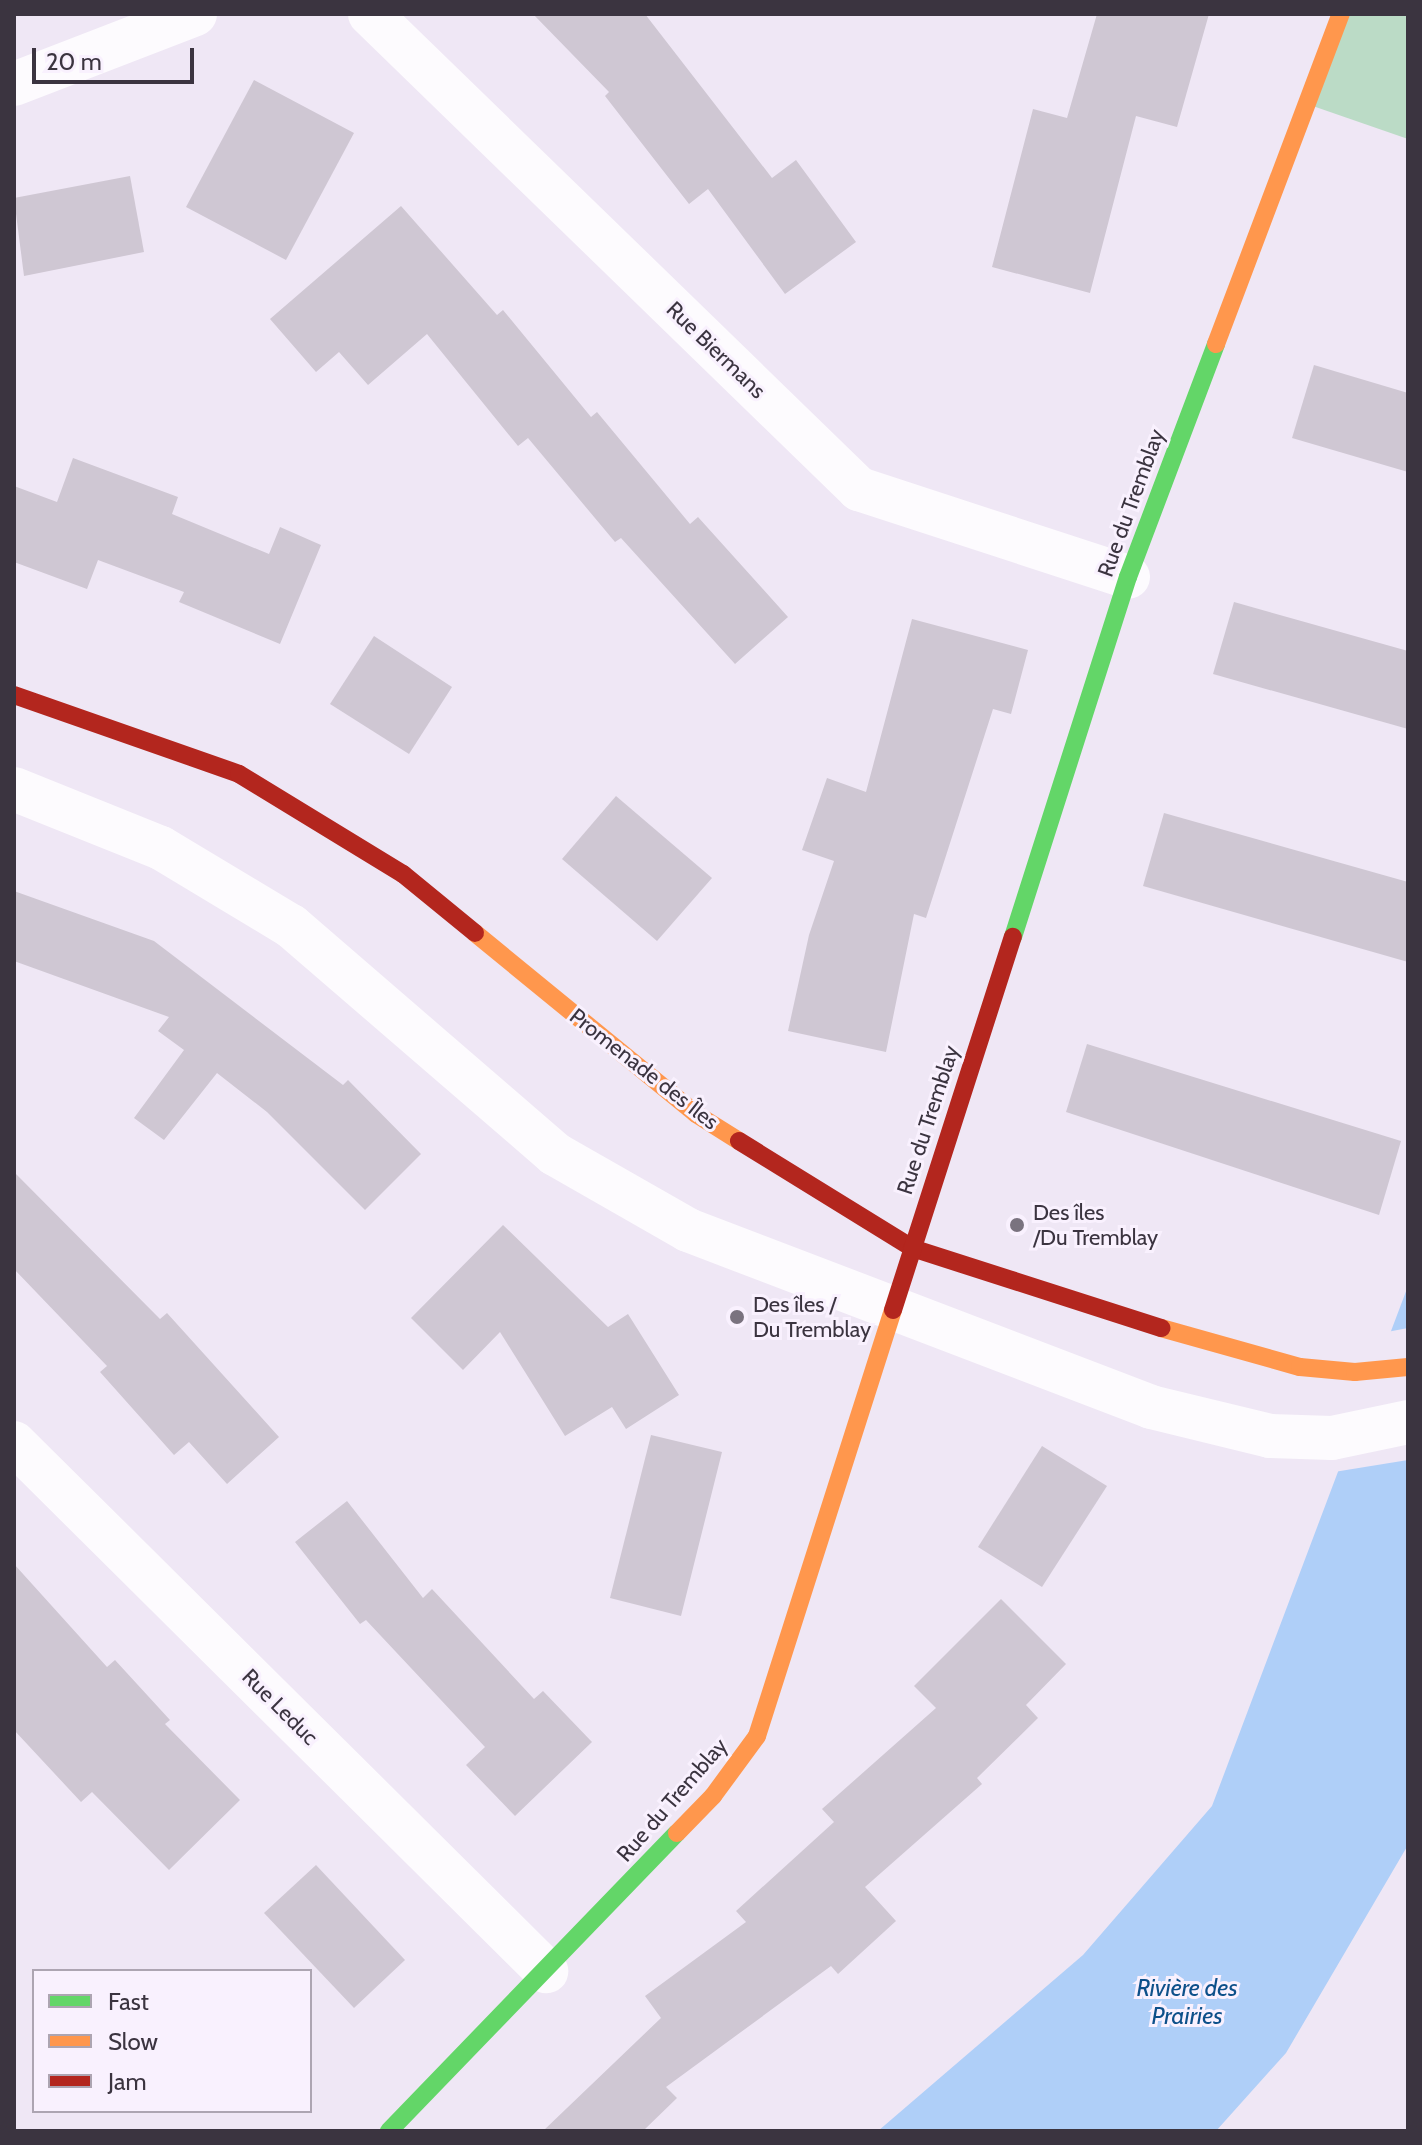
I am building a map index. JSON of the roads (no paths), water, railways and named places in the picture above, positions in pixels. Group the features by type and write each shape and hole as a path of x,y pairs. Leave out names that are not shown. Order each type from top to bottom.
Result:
{"street":[{"path":"14,84 195,14"},
{"name":"Rue Biermans","path":"370,14 859,489 1128,577"},
{"name":"Rue du Tremblay","path":"389,2131 713,1796 757,1736 1128,577 1341,14"},
{"name":"Promenade des Îles","path":"14,695 239,774 378,858 696,1114 912,1248 1227,1349 1300,1367 1355,1372 1408,1367"},
{"path":"14,789 161,848 291,926 555,1154 688,1230 893,1312 1151,1407 1270,1436 1332,1438 1408,1422"},
{"name":"Rue Leduc","path":"14,1443 546,1971"}],"water":[{"name":"Rivière des Prairies","path":"1408,1286 1408,1845 1286,2053 1216,2131 878,2131 1083,1955 1212,1806"}],"place":[{"name":"Des îles /Du Tremblay","path":"1017,1225"},
{"name":"Des îles / Du Tremblay","path":"737,1317"}]}
